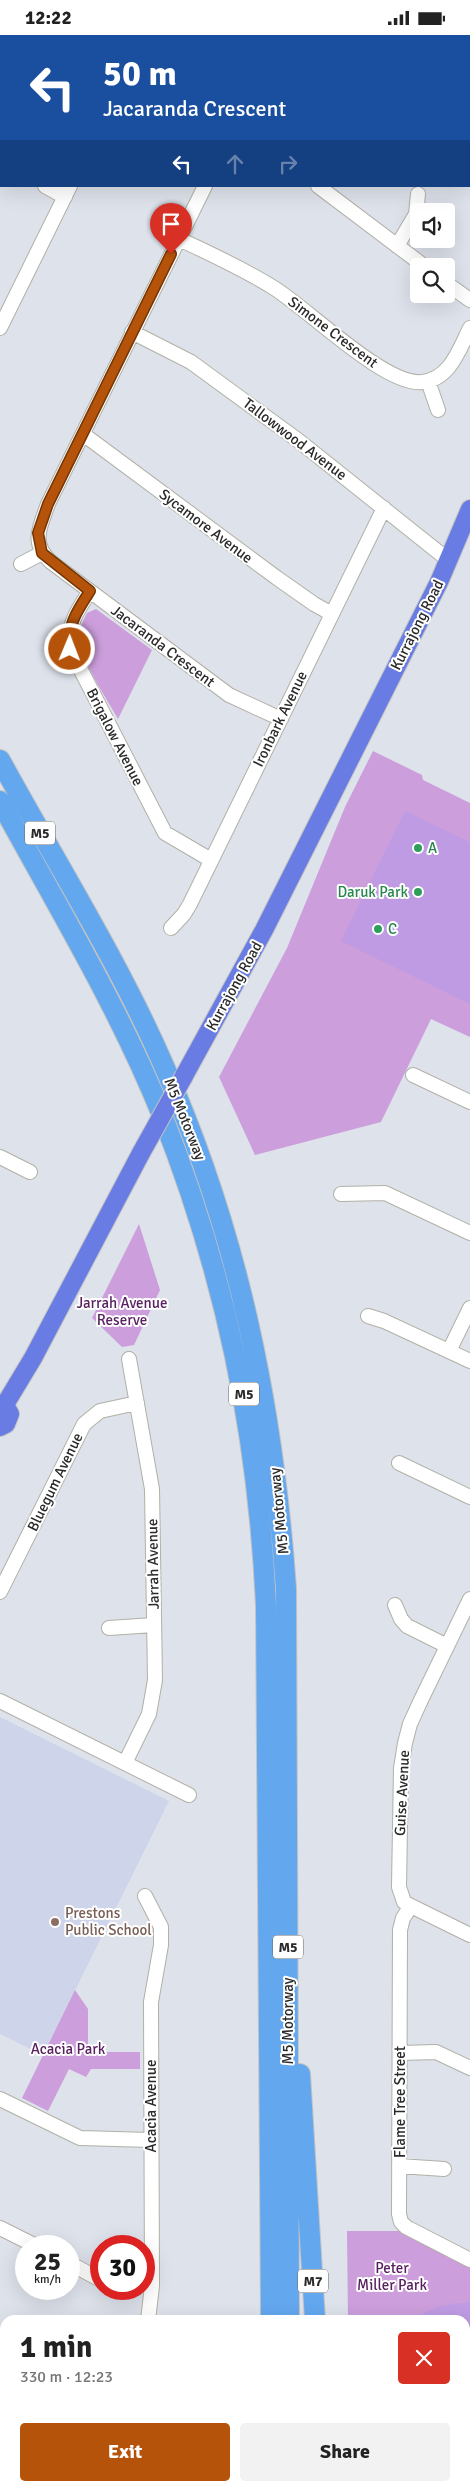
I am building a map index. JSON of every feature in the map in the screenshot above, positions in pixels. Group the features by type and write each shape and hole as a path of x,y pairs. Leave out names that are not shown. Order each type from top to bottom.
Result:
{"highway":[{"name":"M5 Motorway","path":"0,760 109,954 164,1065 206,1172 231,1249 259,1366 277,1478 286,1588 289,1804 287,2089 290,2315"},
{"name":"M5 Motorway","path":"0,801 96,978 161,1114 207,1241 235,1347 243,1389 259,1497 266,1606 271,2315"},
{"path":"289,1804 300,2087 316,2315"}],"main road":[{"name":"Kurrajong Road","path":"2,1405 33,1357 140,1153 264,930 450,558 470,509"},
{"name":"Kurrajong Road","path":"450,558 470,531"},
{"path":"0,1427 6,1424 10,1418 9,1411 2,1405"}],"street":[{"path":"0,329 68,191 50,187"},
{"path":"21,564 42,553 38,533 48,504 205,187"},
{"path":"321,187 334,192 413,258"},
{"path":"397,246 416,214 418,194"},
{"name":"Simone Crescent","path":"179,239 276,289 372,362 399,379 410,382 428,381"},
{"path":"455,289 470,300"},
{"path":"438,410 428,381 444,374 452,364 470,328"},
{"name":"Tallowwood Avenue","path":"132,332 191,362 384,508 442,555 450,558"},
{"name":"Sycamore Avenue","path":"83,434 277,578 332,614"},
{"name":"Ironbark Avenue","path":"171,927 184,913 211,860 384,508"},
{"name":"Jacaranda Crescent","path":"42,553 229,695 281,719"},
{"name":"Brigalow Avenue","path":"90,591 71,624 68,638 70,649 165,833 211,860"},
{"path":"413,1075 470,1102"},
{"path":"0,1157 30,1172"},
{"path":"341,1194 385,1193 470,1233"},
{"path":"449,1351 470,1308"},
{"path":"368,1316 384,1321 470,1361"},
{"name":"Jarrah Avenue","path":"125,1763 153,1702 155,1680 152,1489 129,1359"},
{"name":"Bluegum Avenue","path":"0,1592 84,1424 100,1411 137,1403"},
{"path":"400,1463 470,1497"},
{"name":"Guise Avenue","path":"410,1906 404,1902 399,1887 401,1768 410,1724 470,1601"},
{"path":"395,1605 401,1619 407,1626 447,1645"},
{"path":"110,1628 154,1625"},
{"path":"0,1701 189,1795"},
{"name":"Acacia Avenue","path":"145,1896 161,1927 161,1945 151,2002 149,2235"},
{"path":"410,1906 470,1935"},
{"name":"Flame Tree Street","path":"410,1906 403,1918 400,1930 401,2222 406,2227 470,2260"},
{"path":"400,2053 436,2052 470,2068"},
{"path":"0,2099 80,2138 151,2140"},
{"path":"400,2166 444,2169"},
{"path":"0,2228 15,2236"},
{"name":"Acacia Avenue","path":"149,2315 150,2300"}],"shaded area":[{"name":"Daruk Park","path":"405,811 470,842 470,1004 341,941"},
{"name":"Prestons Public School","path":"0,1717 169,1801 43,2055 0,2034"},
{"path":"470,2302 470,2315 421,2315 434,2309"}],"green space":[{"path":"96,609 152,650 118,719 89,667 80,646 80,628 87,613"},
{"path":"373,751 422,775 423,780 470,803 470,1037 431,1019 381,1122 255,1155 219,1077 287,948 345,807"},
{"name":"Jarrah Avenue Reserve","path":"139,1224 160,1290 134,1345 122,1347 92,1318"},
{"name":"Acacia Park","path":"75,1990 88,2009 88,2052 140,2052 140,2069 91,2069 86,2077 69,2069 48,2111 22,2098"},
{"name":"Peter Miller Park","path":"347,2231 399,2231 470,2266 470,2315 348,2315"}],"place":[{"name":"A","path":"418,848"},
{"name":"Daruk Park","path":"418,892"},
{"name":"C","path":"378,929"},
{"name":"Prestons Public School","path":"55,1922"}],"route":[{"path":"70,649 68,638 71,624 76,612 90,591 42,553 38,542 38,533 48,504 171,254"}]}
